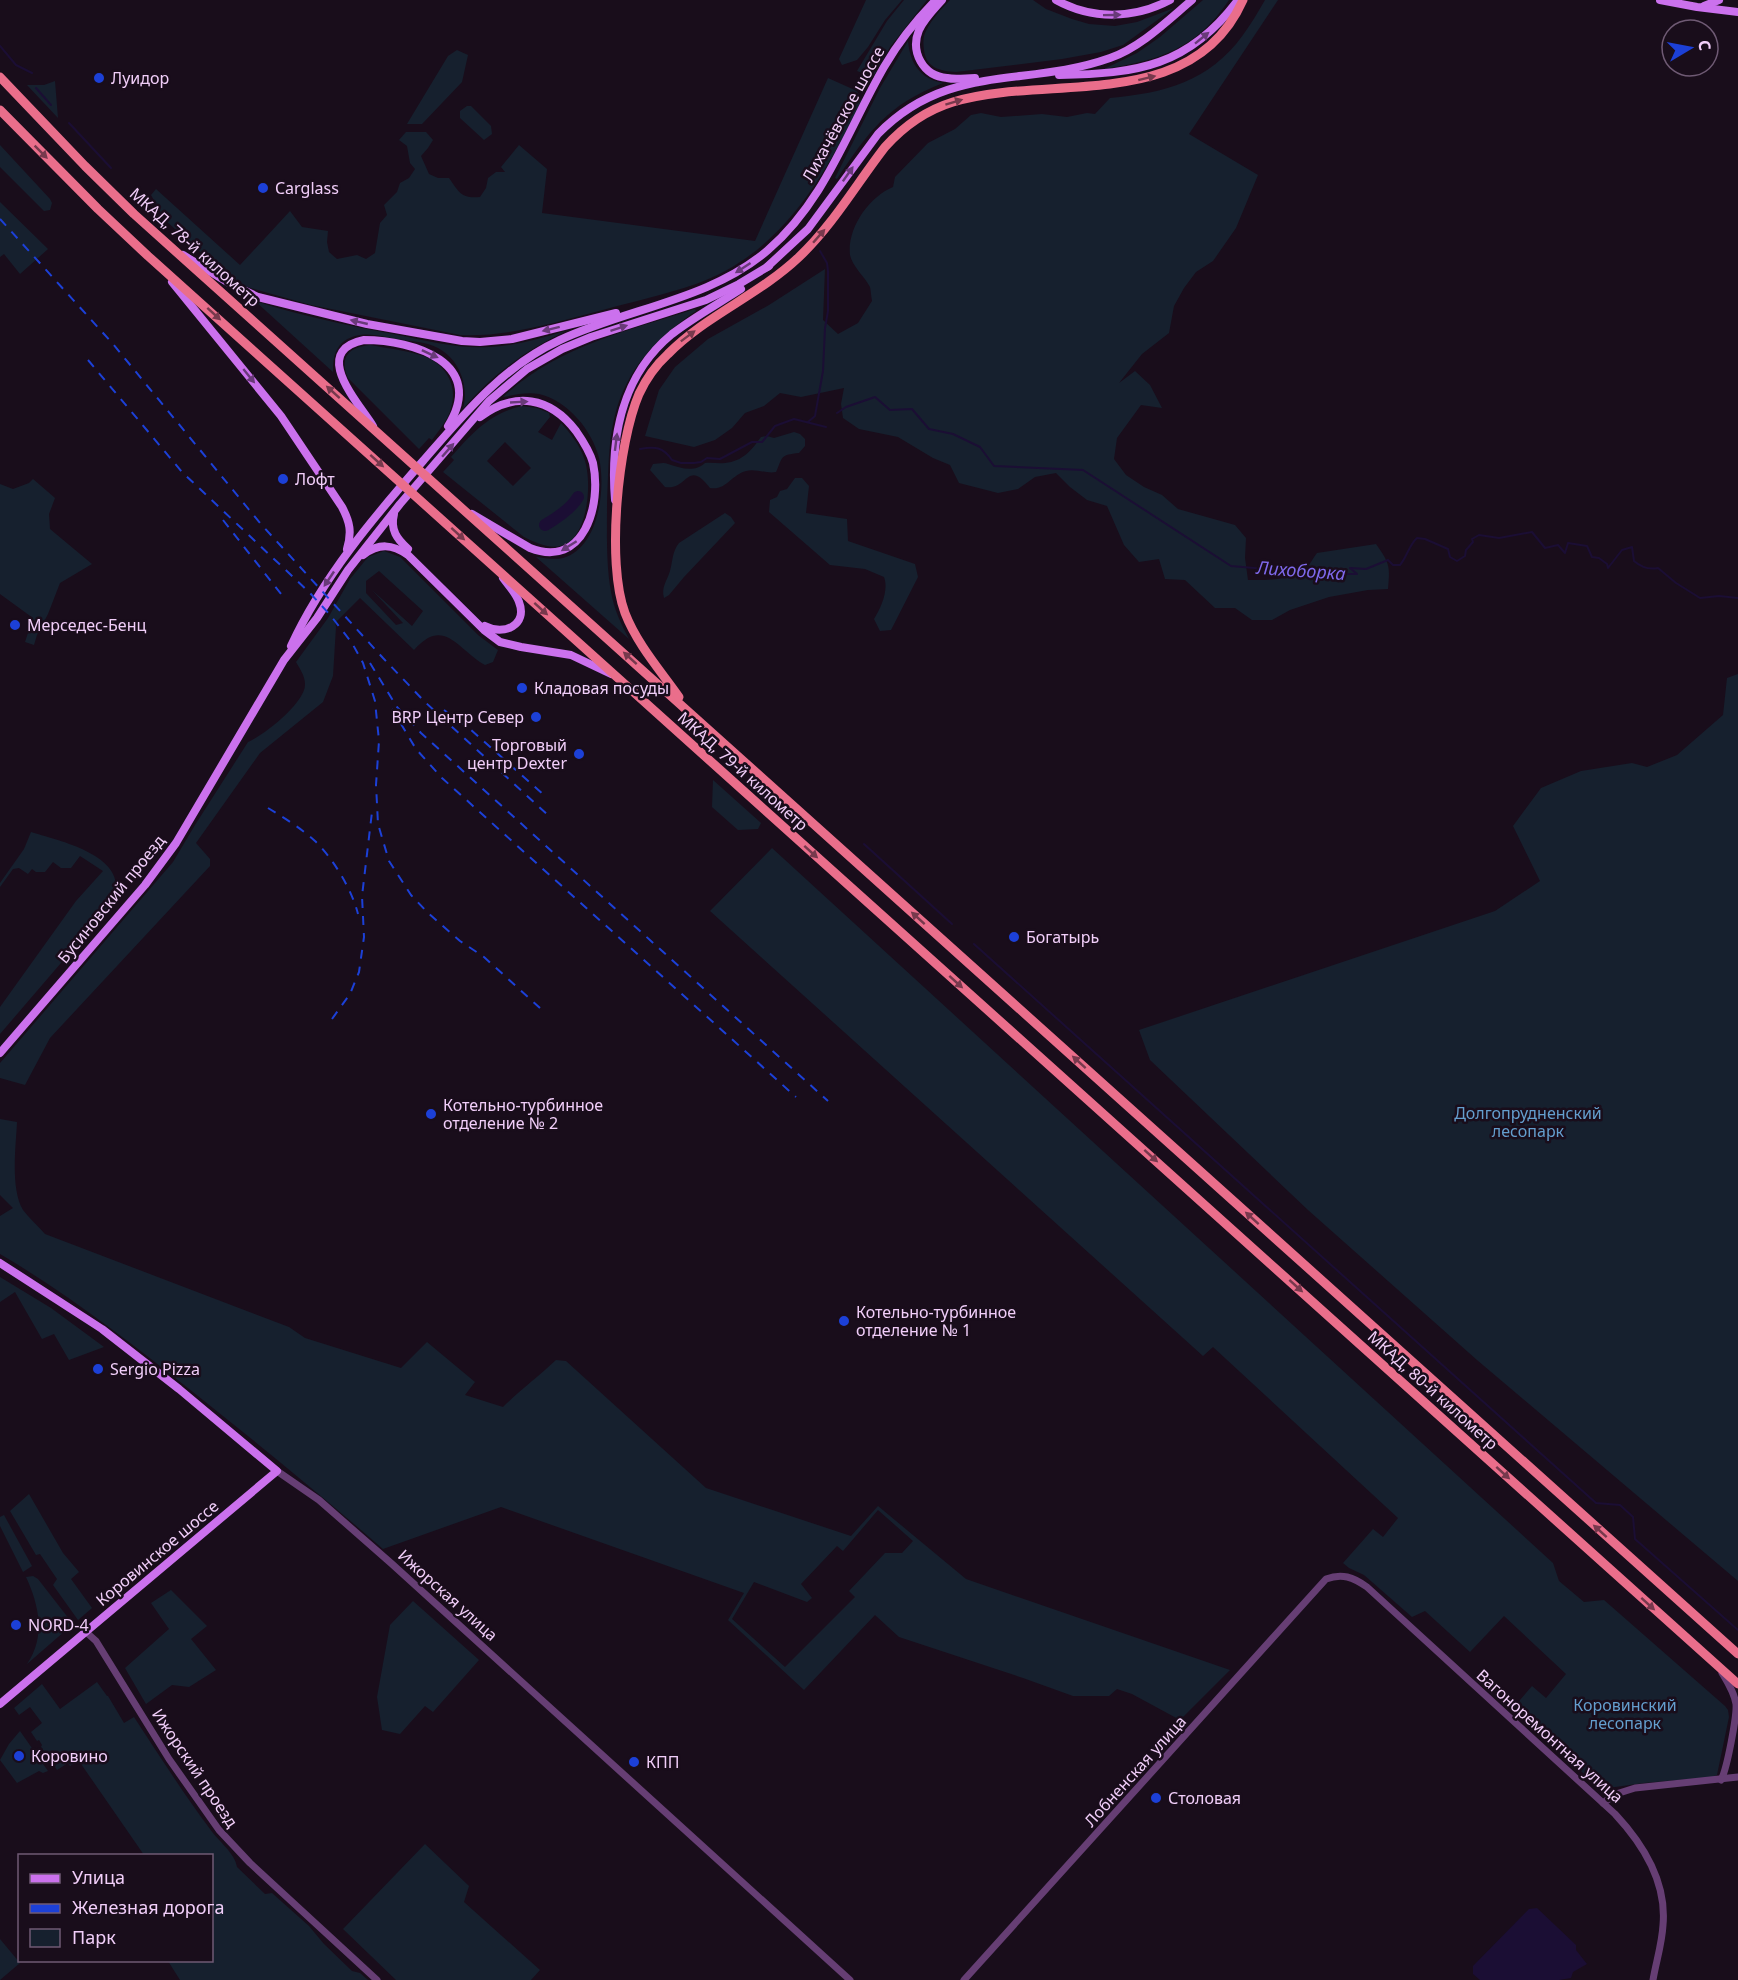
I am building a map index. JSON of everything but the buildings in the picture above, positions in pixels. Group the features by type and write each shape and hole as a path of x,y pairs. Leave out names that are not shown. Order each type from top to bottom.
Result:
{"highway":[{"path":"689,711 640,645 620,597 617,576 616,521 626,441 633,410 648,377 679,343 768,283 801,255 818,238 894,137 920,117 935,108 967,98 1125,82 1156,76 1194,58 1209,46 1232,20 1244,0"},
{"name":"МКАД, 78-й километр","path":"0,77 85,166 170,246 377,431"},
{"path":"0,110 98,209 159,266"},
{"name":"МКАД, 79-й километр","path":"159,266 1107,1117"},
{"name":"МКАД, 79-й километр","path":"377,431 1122,1101"},
{"name":"МКАД, 80-й километр","path":"1122,1101 1738,1654"},
{"name":"МКАД, 80-й километр","path":"1107,1117 1738,1684"}],"main road":[{"name":"Лихачёвское шоссе","path":"649,307 692,293 729,277 781,239 825,181 872,90 899,44 936,0"},
{"path":"942,0 920,28 917,53 925,68 945,78 1106,73 1138,68 1166,60 1204,37 1228,14 1238,0"},
{"path":"1056,0 1089,13 1116,15 1143,11 1170,0"},
{"path":"1026,75 1094,63 1121,54 1192,0"},
{"path":"1660,0 1738,12"},
{"path":"1697,7 1713,4 1719,0"},
{"path":"616,521 613,483 617,428 622,408 637,375 648,359 672,334 748,284 770,266 808,229 867,147 902,112 930,96 965,84 1001,77"},
{"path":"170,246 229,283 258,297 367,324 462,341 486,342 512,339 649,307"},
{"path":"159,266 281,416 342,507 351,533 345,556"},
{"path":"284,660 317,618 348,570 400,504 489,401 510,382 553,353 591,337 706,300 770,266"},
{"path":"284,660 305,615 345,556 390,499 496,381 541,350 576,333 649,307"},
{"path":"377,431 340,374 338,364 344,350 357,341 402,345 432,353 450,369 459,391 459,402 456,415 437,445"},
{"path":"463,509 538,552 555,553 571,547 582,536 589,520 594,487 593,464 584,444 568,421 544,405 521,401 507,403 488,411 468,427"},
{"path":"400,504 392,523 398,540 485,626 499,631 511,628 517,622 521,609 519,600 498,570"},
{"path":"348,570 371,549 389,545 399,548 484,630 500,642 571,655 618,678"},
{"name":"Бусиновский проезд","path":"0,1053 145,885 176,843 284,660"},
{"name":"Ижорская улица","path":"0,1263 102,1329 179,1389 277,1472"},
{"name":"Коровинское шоссе","path":"0,1704 277,1472"}],"street":[{"name":"Ижорская улица","path":"277,1472 319,1500 392,1564 850,1980"},
{"name":"Вагоноремонтная улица","path":"1326,1579 1345,1576 1367,1587 1626,1826 1649,1859 1658,1882 1663,1907 1663,1925 1653,1980"},
{"name":"Лобненская улица","path":"964,1980 1326,1579"},
{"name":"Ижорский проезд","path":"86,1632 96,1641 169,1759 219,1830 250,1863 377,1980"},
{"path":"1718,1667 1730,1686 1736,1708 1726,1768 1721,1779"},
{"path":"1603,1803 1617,1794 1635,1788 1738,1777"}],"green space":[{"path":"866,0 902,0 857,60 842,65 839,59"},
{"path":"904,0 927,0 890,47 873,77 857,71 887,21"},
{"path":"950,0 1033,0 1046,9 1072,19 1089,24 1115,26 1137,22 1174,8 1123,45 1101,52 956,72 945,71 931,65 925,56 924,47 924,35 928,27"},
{"path":"1203,0 1229,0 1216,17 1190,41 1159,56 1104,69 1137,53 1160,37"},
{"path":"1265,0 1278,0 1189,134 1258,175 1236,228 1213,261 1196,272 1184,288 1174,306 1169,333 1142,354 1119,383 1135,371 1150,385 1162,408 1141,405 1117,438 1114,459 1126,475 1162,495 1178,509 1235,525 1246,538 1245,558 1248,580 1292,576 1307,567 1317,553 1376,544 1388,565 1388,589 1329,597 1290,610 1272,620 1252,620 1235,608 1215,608 1185,580 1165,579 1159,559 1139,562 1124,545 1107,506 1087,500 1056,473 1035,477 1018,489 998,493 959,483 950,465 933,458 898,437 859,429 843,418 841,404 844,388 801,397 780,393 764,406 745,413 732,428 715,440 694,447 645,436 659,390 675,367 708,339 769,305 825,269 823,320 838,334 858,323 872,301 870,287 850,255 852,234 868,206 893,187 895,177 928,143 955,129 971,115 981,113 1001,117 1042,114 1067,117 1087,113 1095,114 1110,98 1149,93 1184,82 1215,64 1230,51 1246,31"},
{"path":"908,41 911,56 922,74 943,83 924,91 893,110 870,133 837,179 835,178 880,88"},
{"path":"457,50 468,55 462,82 422,124 407,124 448,56"},
{"path":"828,78 857,91 862,100 815,184 797,209 753,253 726,270 684,288 565,320 496,334 460,335 311,305 247,287 218,268 165,220 151,195 156,189 240,265 290,211 302,227 328,231 329,252 337,259 357,255 366,259 375,253 380,223 387,215 384,205 397,192 400,183 409,178 415,169 410,163 407,146 399,140 406,132 426,132 433,140 421,156 429,174 438,178 449,178 464,196 480,197 486,188 488,178 496,172 505,172 501,167 519,145 547,169 542,213 755,241"},
{"path":"55,81 58,118 27,85 44,85"},
{"path":"471,106 491,126 492,134 484,140 460,118 460,111"},
{"path":"0,145 50,199 52,203 50,210 44,211 0,167"},
{"path":"0,202 48,249 20,274 4,254 0,257"},
{"path":"255,301 344,324 455,346 508,345 566,331 537,346 510,364 485,385 463,409 465,391 461,374 452,359 438,348 424,343 377,335 356,336 343,342 338,348 333,372"},
{"path":"695,309 696,311 657,342 633,372 620,397 612,427 607,505 608,571 614,604 629,639 536,557 563,558 575,552 592,530 600,500 601,470 596,447 591,437 569,410 550,398 530,393 503,397 546,365 593,342"},
{"path":"370,345 428,358 442,368 451,382 453,399 448,417 432,440 429,438 419,449 348,378 345,359 348,354 356,348"},
{"path":"522,406 537,408 549,413 550,417 538,432 552,440 561,423 582,453 588,478 585,514 576,535 564,545 546,546 524,537 443,472 454,460 451,457 474,432 491,419","holes":["505,442 531,468 513,486 487,461"]},
{"path":"794,432 805,439 805,446 799,453 783,457 776,472 746,471 720,487 710,488 696,476 692,476 678,485 665,487 650,470 653,464 665,463 692,469 705,463 731,462 746,455 761,437 774,438"},
{"path":"795,478 802,478 809,486 806,513 847,519 848,541 915,564 918,577 891,630 880,631 874,619 885,593 884,577 865,569 830,565 769,512 770,500 777,497 780,491 787,489"},
{"path":"33,479 55,498 49,514 50,529 92,564 60,583 34,645 25,642 33,618 0,594 0,484 13,489"},
{"path":"725,513 735,523 664,598 664,587 679,543"},
{"path":"384,551 400,557 478,635 498,650 493,662 485,665 458,644 442,636 434,636 425,640 414,650 360,598 335,623 333,676 323,702 260,753 196,843 210,859 210,866 50,1038 25,1085 0,1078 0,1063 173,862 248,742 264,733 299,700 305,684 296,662 328,618 350,579 368,557","holes":["379,571 423,611 412,626 372,590 403,623 396,625 366,593 366,581"]},
{"name":"Долгопрудненский лесопарк","path":"1738,674 1738,1581 1477,1360 1308,1210 1150,1060 1139,1030 1495,911 1540,881 1513,826 1541,788 1581,771 1632,763 1647,767 1677,755 1723,715 1727,678"},
{"path":"713,780 761,823 758,829 738,830 712,807"},
{"path":"31,832 70,844 97,857 108,866 115,877 116,892 109,907 0,1034 0,1007 76,901 103,871 80,856 71,868 61,868 53,862 45,872 36,872 32,869 28,874 19,868 13,869 0,887 0,883 24,849"},
{"name":"Коровинский лесопарк","path":"772,848 1553,1563 1559,1581 1584,1602 1604,1600 1725,1706 1729,1717 1717,1775 1601,1789 1516,1713 1520,1700 1532,1686 1546,1698 1566,1674 1504,1616 1470,1652 1425,1611 1412,1617 1364,1575 1343,1563 1373,1529 1383,1537 1398,1518 1213,1347 1203,1356 710,911"},
{"path":"0,1119 17,1122 16,1190 23,1210 45,1234 289,1327 305,1338 401,1368 427,1342 475,1382 465,1395 503,1407 556,1360 566,1361 706,1488 851,1536 878,1506 966,1579 1230,1670 1180,1720 1132,1694 1117,1689 1109,1696 1073,1696 899,1637 875,1615 804,1690 728,1620 744,1593 501,1507 383,1549 265,1450 146,1355 75,1302 0,1254 0,1216 13,1208 0,1195","holes":["878,1510 913,1541 902,1553 885,1553 849,1591 855,1597 785,1667 732,1619 754,1582 807,1602 812,1598 801,1584 837,1546 843,1551"]},
{"path":"0,1277 51,1308 104,1347 69,1360 54,1334 42,1339 15,1292 0,1302"},
{"path":"29,1494 63,1553 79,1572 71,1579 92,1608 78,1620 53,1585 57,1579 40,1554 36,1555 10,1511"},
{"path":"4,1515 32,1566 23,1572 0,1526 0,1517"},
{"path":"33,1576 38,1579 73,1624 27,1664 37,1643 38,1632 37,1610 26,1577"},
{"path":"171,1590 207,1626 191,1639 216,1670 189,1687 172,1685 146,1704 125,1668 169,1629 151,1603"},
{"path":"413,1601 479,1660 433,1712 425,1706 400,1734 382,1730 377,1697 390,1625"},
{"path":"97,1682 124,1723 134,1717 190,1802 233,1857 237,1867 265,1894 272,1893 309,1926 352,1971 360,1973 368,1980 180,1980 169,1962 213,1962 213,1854 143,1854 79,1761 70,1766 68,1763 57,1770 41,1747 39,1740 37,1741 31,1732 42,1723 30,1707 19,1715 14,1708 42,1684 60,1709"},
{"path":"20,1731 48,1771 43,1773 39,1771 17,1783 0,1760"},
{"path":"425,1844 469,1886 464,1902 540,1970 531,1980 396,1980 343,1929"},
{"path":"0,1939 20,1963 0,1980"}],"shaded area":[{"path":"1537,1908 1576,1945 1576,1950 1587,1964 1573,1972 1571,1978 1559,1980 1480,1980 1473,1974 1473,1966 1529,1909"}],"waterway":[{"path":"0,46 16,65 32,73"},
{"path":"36,88 51,105"},
{"path":"69,123 111,168"},
{"path":"808,422 815,416 823,371 828,311 827,263 820,251"},
{"name":"Лихоборка","path":"837,413 846,407 875,397 890,410 912,409 929,429 953,434 980,447 994,466 1083,470 1231,566 1324,574 1357,574 1350,568 1366,569 1388,560 1393,565 1400,565 1417,538 1448,549 1450,557 1457,561 1465,556 1466,550 1473,542 1472,539 1479,535 1499,538 1532,532 1545,548 1558,545 1565,553 1568,543 1587,546 1592,557 1599,558 1607,564 1608,568 1622,550 1632,547 1634,561 1648,568 1658,568 1700,598 1719,596 1738,598"},
{"name":"Лихоборка","path":"640,449 658,448 672,460 694,463 707,458 720,459 752,442 762,442 775,426 794,419 826,427"},
{"name":"Лихоборка","path":"545,525 568,509 578,497"},
{"path":"864,844 952,924"},
{"path":"974,944 1596,1503 1620,1505 1633,1517 1635,1539 1738,1630"}],"railway":[{"path":"0,219 113,344 260,523 383,658 425,702 550,817"},
{"path":"88,360 182,472 310,593 352,643 363,663 375,701 379,741 376,785 378,824 389,861 411,895 428,913 460,941 484,957 540,1008"},
{"path":"223,520 281,594"},
{"path":"370,663 397,707 421,733 828,1101"},
{"path":"392,709 416,749 442,778 796,1097"},
{"path":"444,710 469,728 545,796"},
{"path":"268,808 292,823 322,848 347,885 358,914"},
{"path":"332,1019 350,994 359,972 364,937 362,896 372,812"}],"place":[{"name":"Луидор","path":"99,78"},
{"name":"Carglass","path":"263,188"},
{"name":"Лофт","path":"283,479"},
{"name":"Мерседес-Бенц","path":"15,625"},
{"name":"Кладовая посуды","path":"522,688"},
{"name":"BRP Центр Север","path":"536,717"},
{"name":"Торговый центр Dexter","path":"579,754"},
{"name":"Богатырь","path":"1014,937"},
{"name":"Котельно-турбинное отделение № 2","path":"431,1114"},
{"name":"Котельно-турбинное отделение № 1","path":"844,1321"},
{"name":"Sergio Pizza","path":"98,1369"},
{"name":"NORD-4","path":"16,1625"},
{"name":"Коровино","path":"19,1756"},
{"name":"КПП","path":"634,1762"},
{"name":"Столовая","path":"1156,1798"}]}
